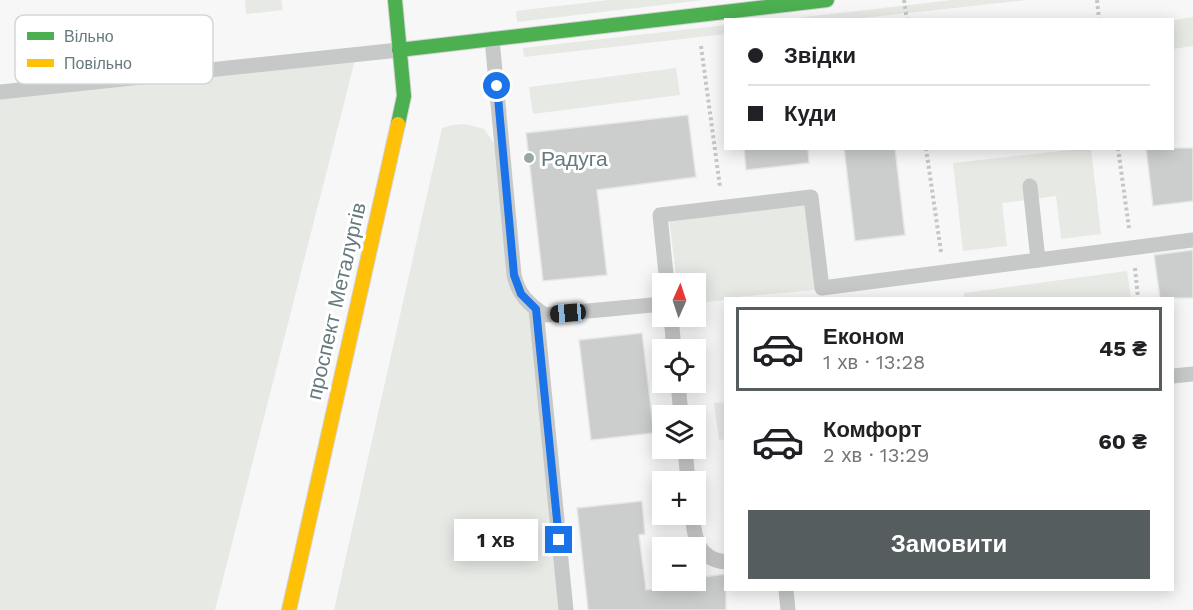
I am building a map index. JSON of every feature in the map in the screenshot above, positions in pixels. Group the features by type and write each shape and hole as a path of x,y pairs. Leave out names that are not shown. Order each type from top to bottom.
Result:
{"main road":[{"name":"проспект Металургів","path":"289,610 404,96 395,0"},
{"path":"399,50 827,0"}],"lane":[{"path":"492,39 514,275 521,294 545,315 652,305"},
{"path":"213,70 399,50"},
{"path":"0,92 76,84"},
{"path":"1030,186 1038,260"},
{"path":"666,273 660,215 811,197 822,288 1193,240"},
{"path":"536,309 566,610"},
{"path":"1174,376 1193,374"},
{"path":"693,525 702,552 715,561 724,562"},
{"path":"786,591 788,610"}],"path":[{"path":"904,0 907,18"},
{"path":"1096,0 1099,18"},
{"path":"697,15 722,207"},
{"path":"926,150 944,273"},
{"path":"1118,150 1138,297"}],"shaded area":[{"path":"245,0 281,0 283,10 246,14"},
{"path":"609,0 704,0 517,22 516,11"},
{"path":"952,0 1027,0 862,18 796,18"},
{"path":"1193,17 1193,46 1174,49 1174,20"},
{"path":"724,25 724,34 524,57 523,48"},
{"path":"356,56 215,610 0,610 0,92 79,84 213,84 213,70"},
{"path":"676,68 680,95 533,114 529,87"},
{"path":"465,124 484,129 503,156 514,275 536,309 566,610 334,610 442,128"},
{"path":"1070,150 1091,150 1101,234 1061,239 1056,196 1002,203 1007,246 963,251 953,163"},
{"path":"805,205 815,290 724,297 724,300 706,302 706,273 676,273 669,220"},
{"path":"1127,271 1131,297 964,297 964,293"},
{"path":"724,402 724,439 719,440 714,403"}],"building":[{"path":"688,115 696,177 597,190 607,275 543,281 526,133"},
{"path":"1193,148 1193,201 1153,206 1146,150"},
{"path":"744,150 808,150 809,163 746,170"},
{"path":"844,150 895,150 905,235 855,241"},
{"path":"1193,250 1193,298 1160,297 1154,255"},
{"path":"642,333 652,433 591,440 579,340"},
{"path":"642,501 645,534 639,535 646,590 706,591 706,577 724,574 726,610 588,610 577,508"}],"traffic: fast":[{"path":"395,0 404,96 398,124"},
{"path":"399,50 827,0"}],"traffic: slow":[{"path":"289,610 398,124"}],"place":[{"name":"Радуга","path":"529,158"}],"route":[{"path":"497,86 514,275 521,294 536,309 559,540"}]}
